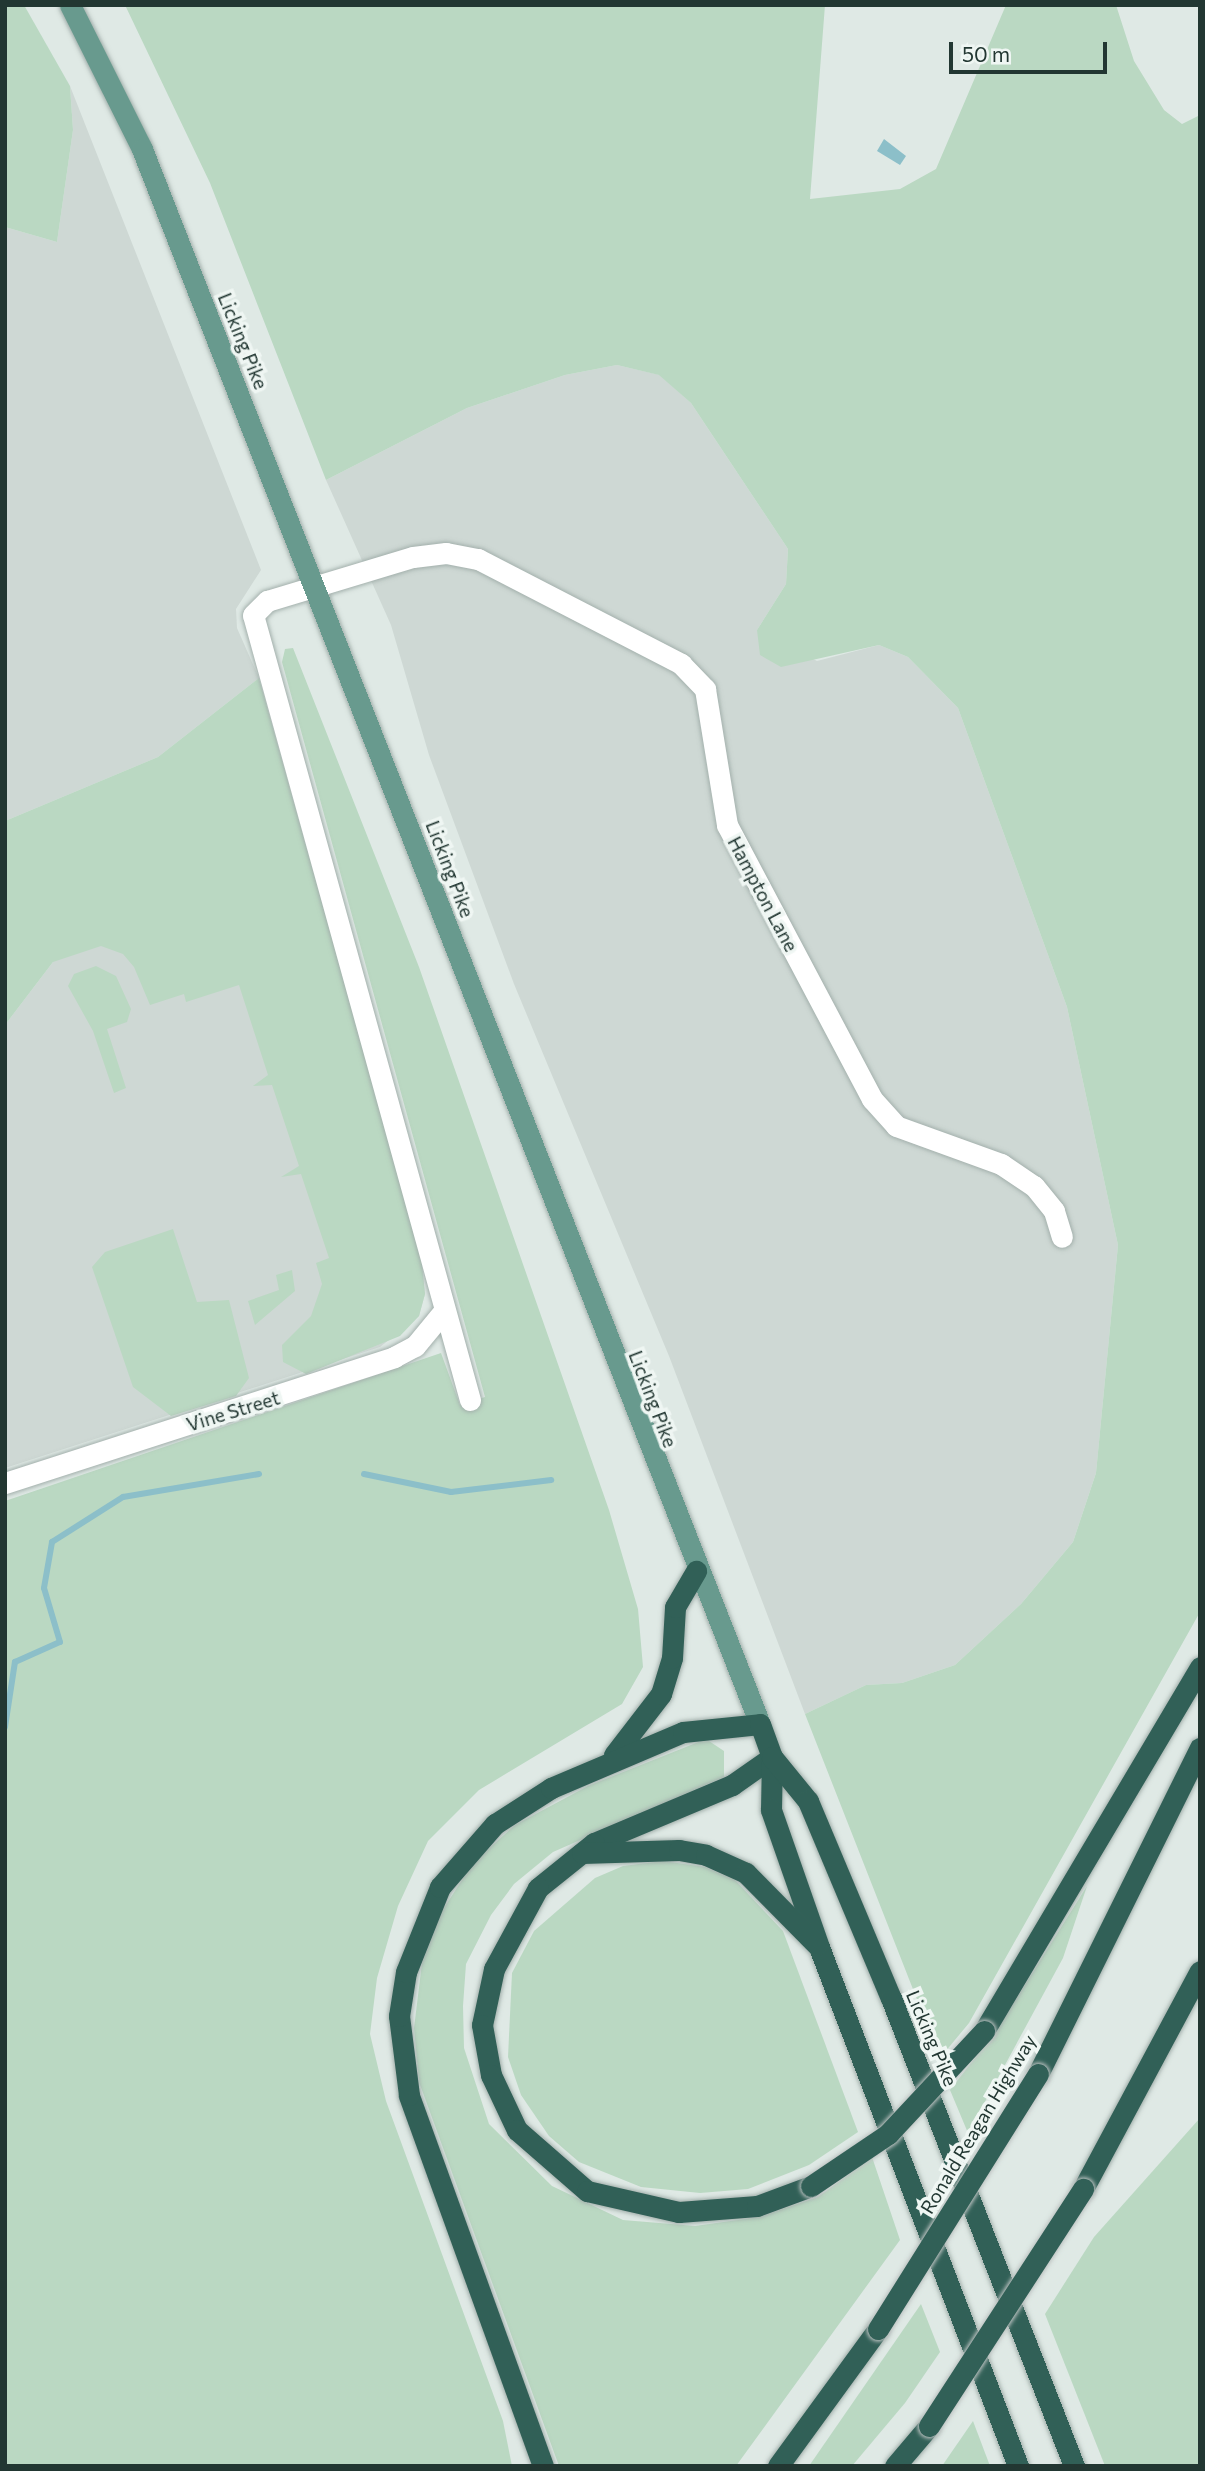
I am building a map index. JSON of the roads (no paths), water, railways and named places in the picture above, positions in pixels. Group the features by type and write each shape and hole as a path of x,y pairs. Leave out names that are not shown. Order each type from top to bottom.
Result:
{"highway":[{"path":"599,1767 637,1733 662,1694 672,1658 675,1607 696,1571"},
{"path":"772,1757 732,1785 582,1853 533,1895 494,1969 482,2025 485,2046 517,2130 587,2191 644,2209 719,2211 811,2186 888,2134 984,2031 1200,1667"},
{"path":"543,2466 413,2108 399,2016 406,1972 440,1887 495,1824 599,1767 682,1732 760,1724"},
{"name":"Licking Pike","path":"760,1724 772,1757 808,1801 943,2122 1074,2466"},
{"name":"Ronald Reagan Highway","path":"778,2466 878,2329 1038,2074 1200,1748"},
{"name":"Licking Pike","path":"772,1757 771,1810 819,1947 1018,2466"},
{"path":"582,1853 679,1850 706,1855 746,1873 819,1947"},
{"path":"895,2466 929,2426 1083,2189 1200,1971"},
{"path":"915,2466 929,2426"}],"main road":[{"name":"Licking Pike","path":"70,5 142,149 316,586 696,1571 760,1724"}],"street":[{"name":"Hampton Lane","path":"443,1312 254,626 261,605 412,557 446,553 478,559 681,664 705,689 714,715 727,825 872,1099 896,1126 1001,1164 1034,1186 1054,1211 1062,1237"},
{"path":"443,1312 470,1400"},
{"name":"Vine Street","path":"5,1483 394,1357 415,1346 443,1312"}],"water":[{"path":"884,139 906,156 900,165 877,151"}],"waterway":[{"path":"5,1727 15,1662 60,1642 44,1588 52,1542 123,1497 259,1474"},
{"path":"364,1474 451,1492 551,1480"}]}
